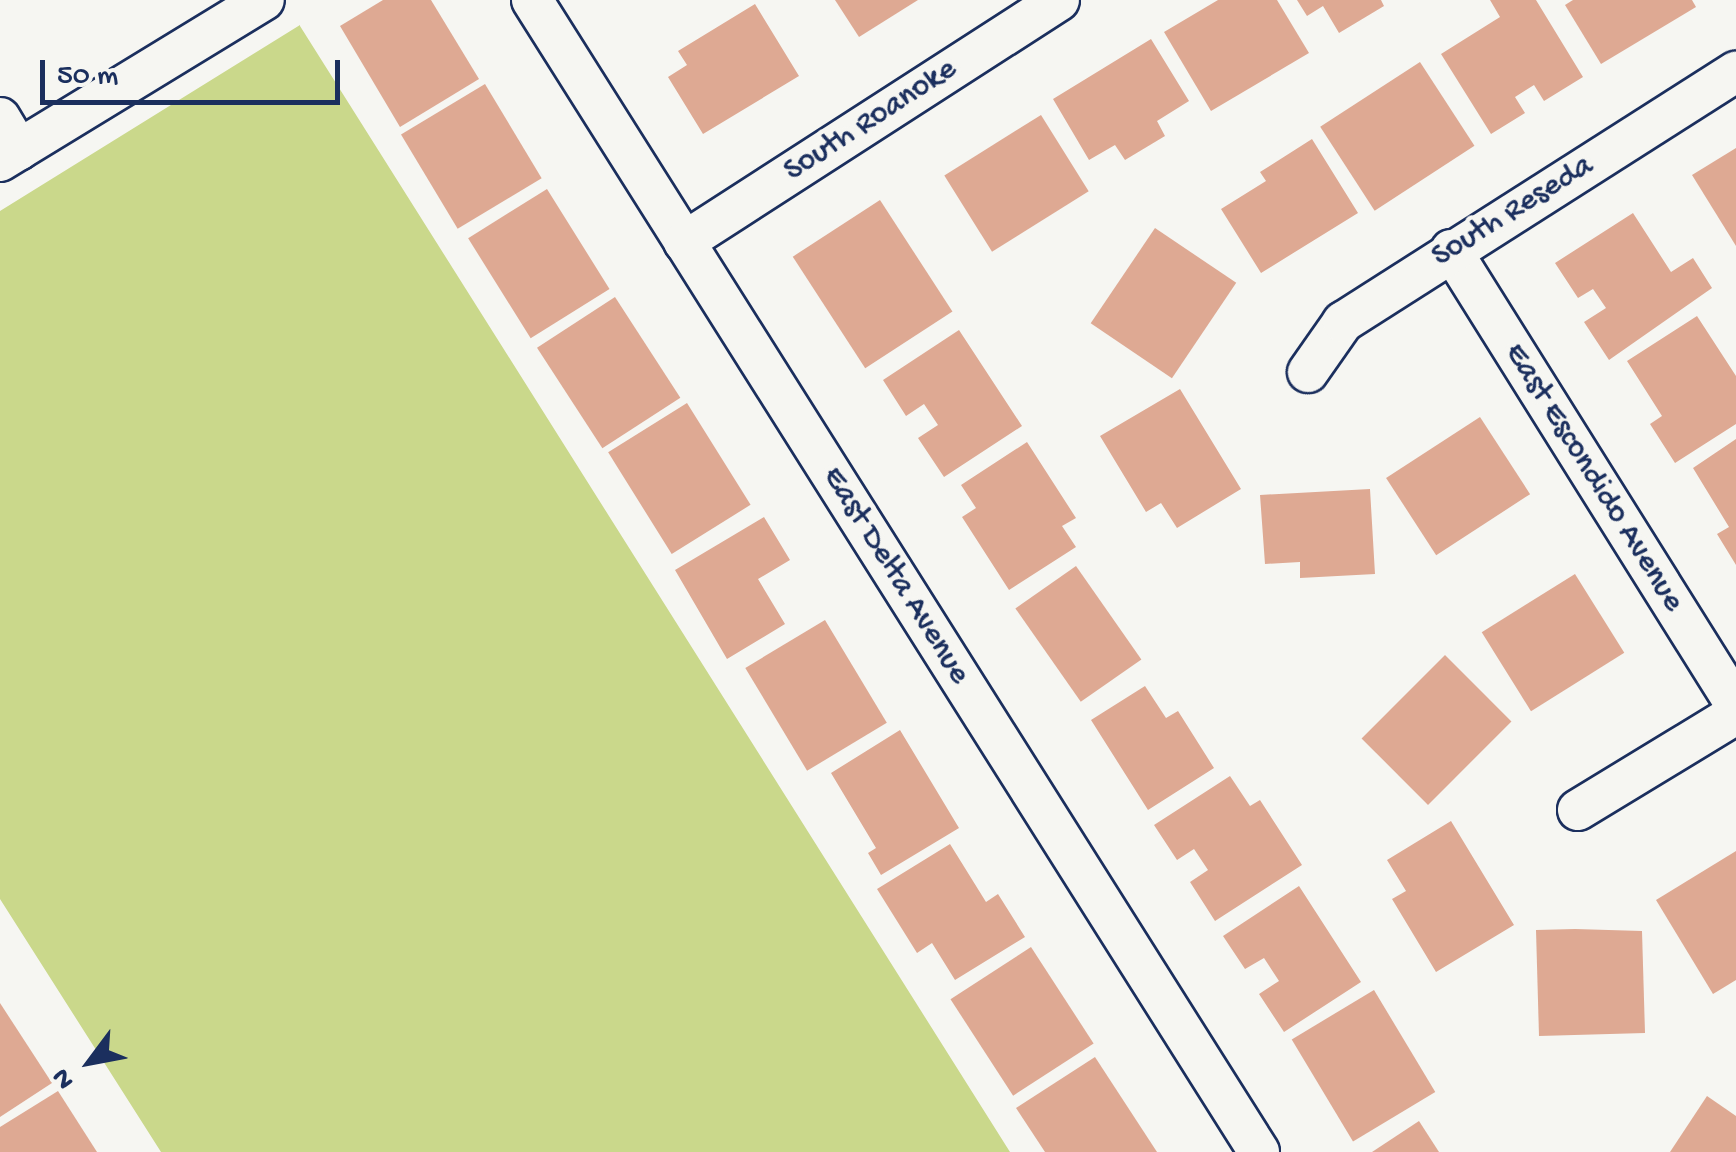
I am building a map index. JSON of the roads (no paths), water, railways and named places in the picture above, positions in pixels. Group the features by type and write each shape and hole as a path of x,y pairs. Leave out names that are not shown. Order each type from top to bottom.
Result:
{"street":[{"name":"East Delta Avenue","path":"532,0 1259,1152"},
{"name":"South Roanoke","path":"684,242 1059,0"},
{"path":"6,143 258,1"},
{"name":"South Reseda","path":"1308,372 1343,322 1736,72"},
{"name":"East Escondido Avenue","path":"1451,250 1736,705"},
{"path":"1578,810 1736,714"}]}
